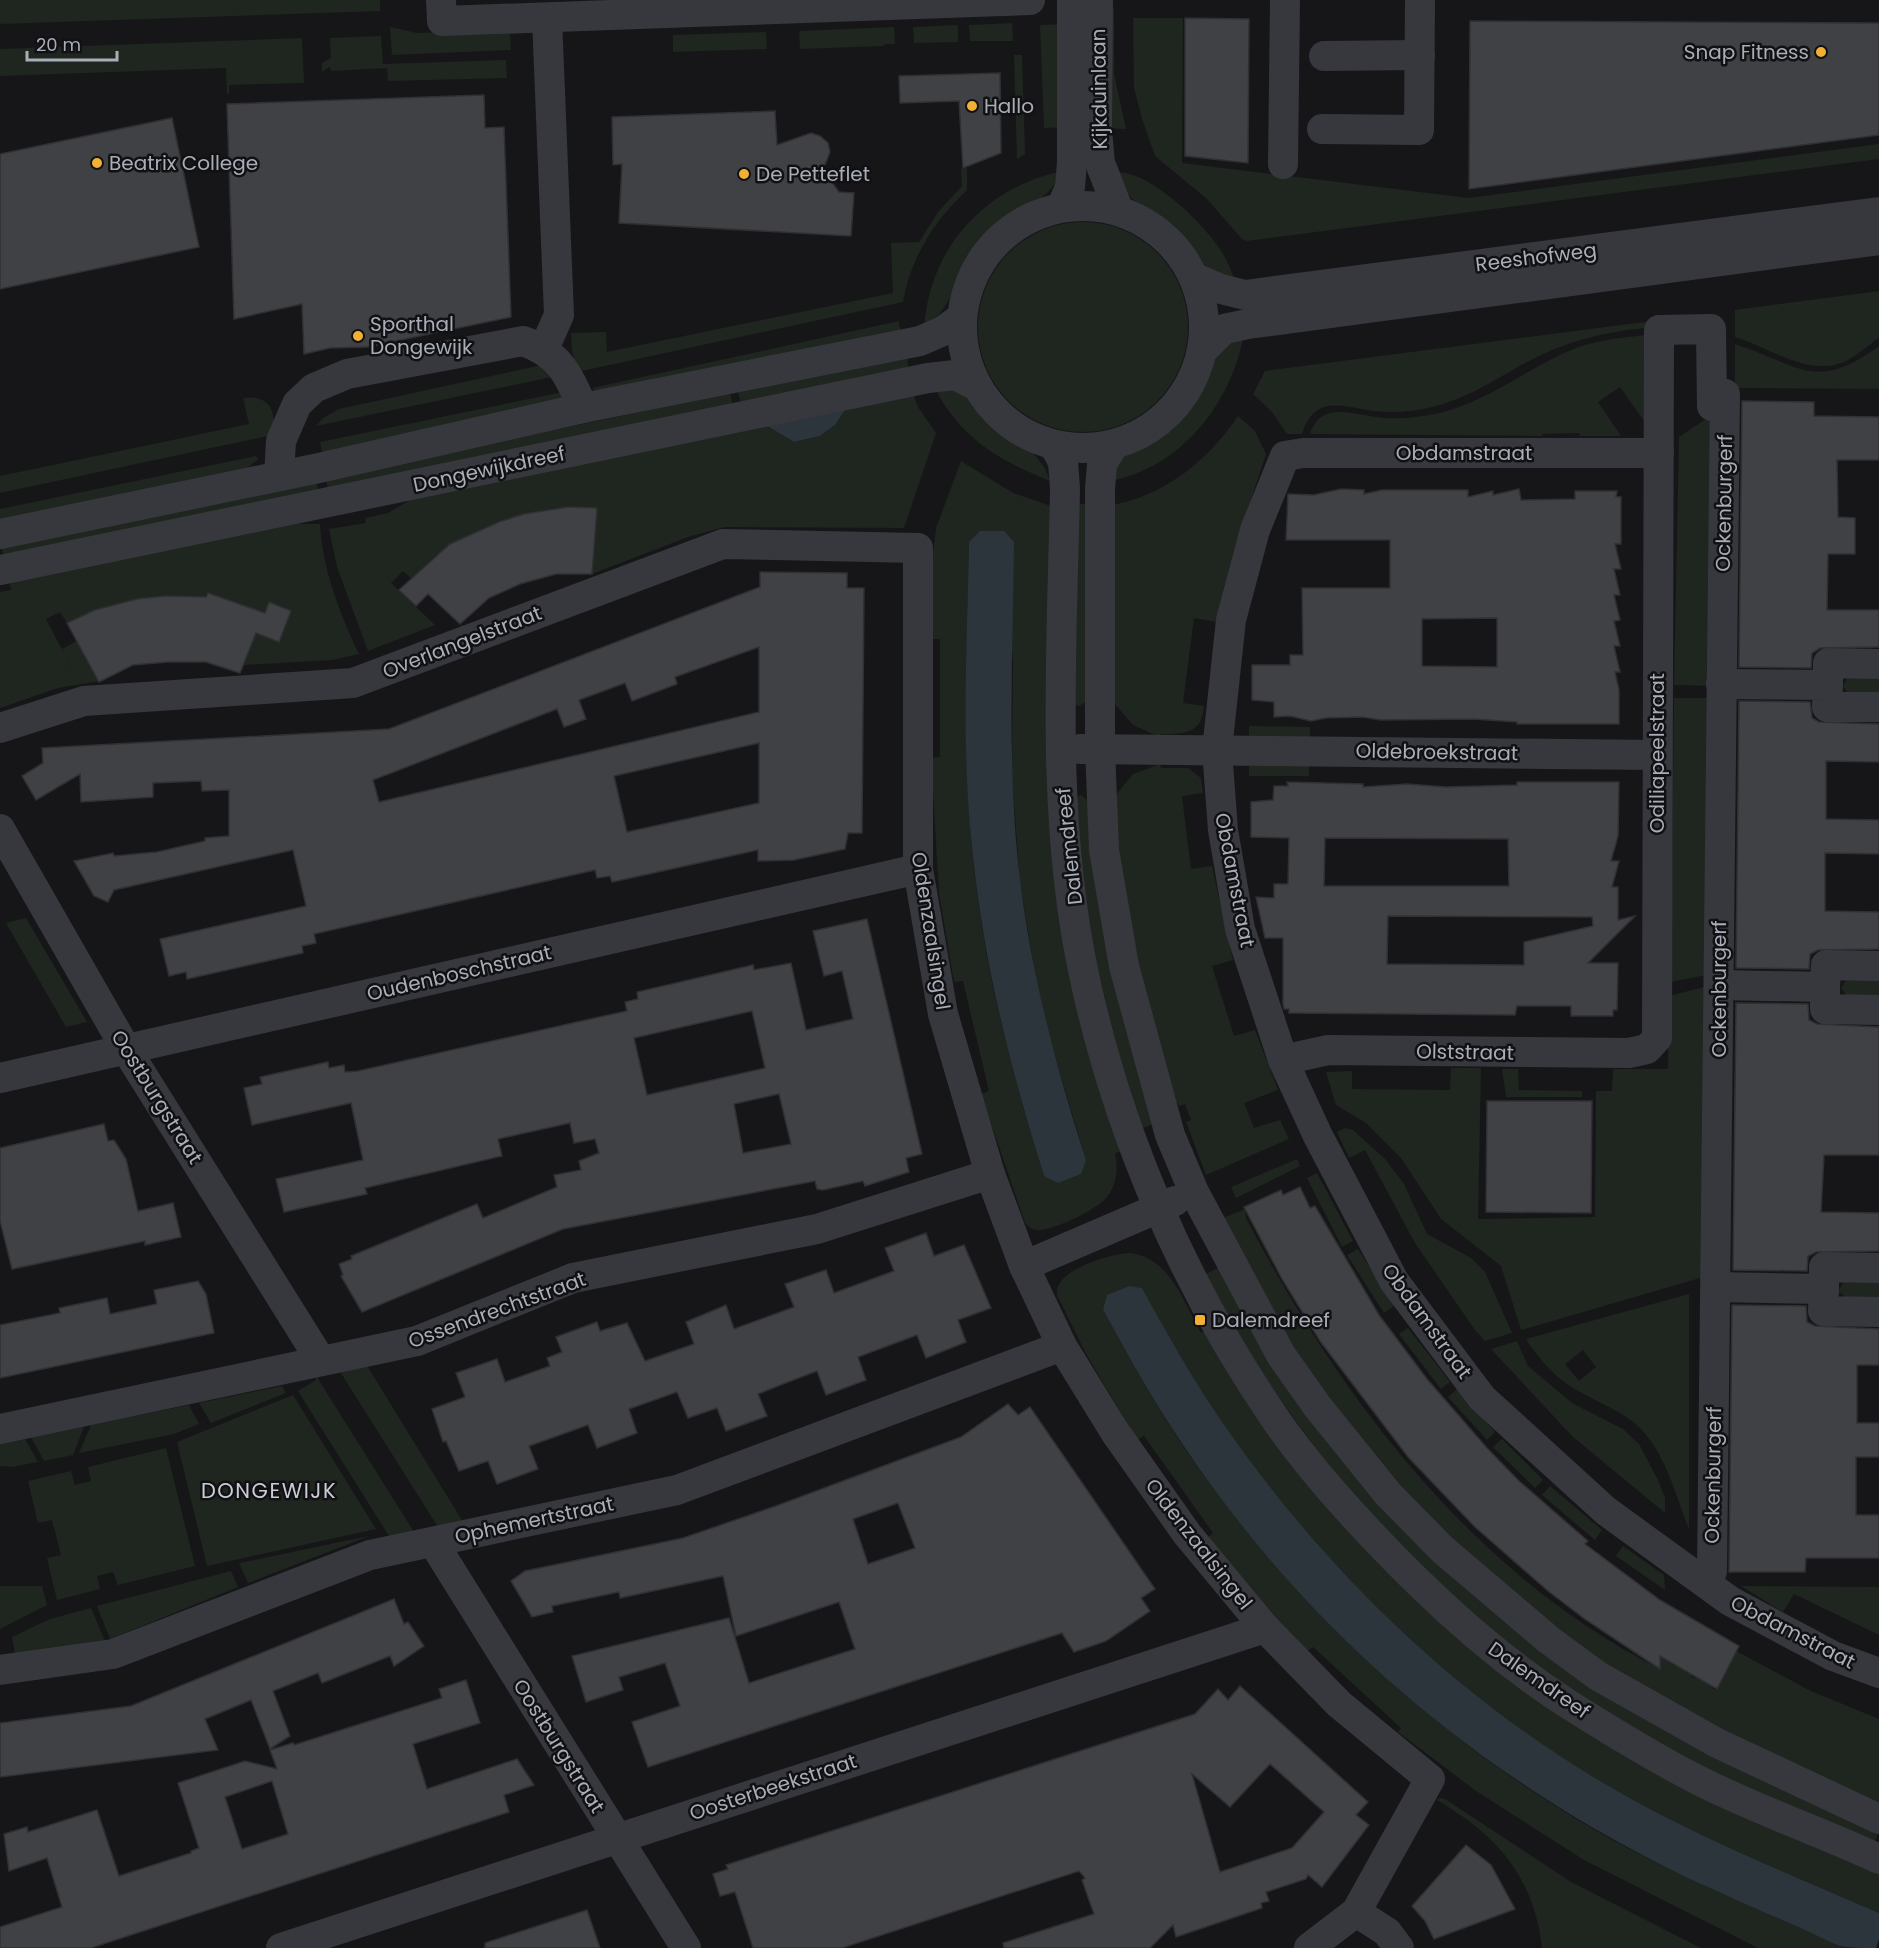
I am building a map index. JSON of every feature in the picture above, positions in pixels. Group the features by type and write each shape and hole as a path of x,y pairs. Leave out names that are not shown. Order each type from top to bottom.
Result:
{"street":[{"path":"441,10 547,18 1030,0"},
{"name":"Kijkduinlaan","path":"1062,206 1070,187 1072,162 1072,0"},
{"name":"Kijkduinlaan","path":"1098,0 1097,129 1100,163 1118,209"},
{"path":"1283,164 1285,0"},
{"path":"1322,129 1419,130 1420,0"},
{"path":"544,349 559,315 547,18"},
{"path":"1324,56 1420,56"},
{"path":"1095,205 1118,209 1155,227 1179,250 1195,278 1205,312 1204,349 1192,382 1172,411 1145,432 1113,446 1083,449 1054,445 1030,437 1009,424 991,407 977,386 964,353 962,317 971,278 993,244 1024,219 1062,206 1095,205"},
{"name":"Reeshofweg","path":"1195,278 1221,289 1245,295 1879,212"},
{"name":"Reeshofweg","path":"1204,349 1224,329 1248,324 1879,240"},
{"name":"Dongewijkdreef","path":"0,534 279,476 583,408 920,341 943,331 962,317"},
{"name":"Ockenburgerf","path":"1659,453 1659,330 1711,329 1718,400 1721,684 1712,1571 1707,1584"},
{"path":"279,476 281,441 297,404 314,388 347,374 523,341 544,349 571,381 583,408"},
{"name":"Dongewijkdreef","path":"0,570 928,378 955,375 977,386"},
{"name":"Dalemdreef","path":"1054,445 1063,462 1065,488 1060,749 1067,854 1084,973 1113,1088 1158,1209 1205,1303 1277,1421 1365,1530 1458,1620 1515,1667 1568,1704 1697,1779 1879,1859"},
{"name":"Dalemdreef","path":"1113,446 1102,464 1100,489 1100,748 1104,850 1124,966 1170,1135 1194,1192 1254,1307 1281,1354 1317,1406 1388,1494 1442,1549 1549,1640 1598,1676 1717,1743 1879,1819"},
{"name":"Obdamstraat","path":"1659,453 1303,453 1285,456 1255,530 1231,620 1217,750 1223,830 1240,928 1283,1060 1318,1136 1394,1281 1482,1398 1606,1510 1730,1600 1833,1656 1879,1673"},
{"name":"Odiliapeelstraat","path":"1647,1049 1657,1038 1656,755 1659,453"},
{"name":"Overlangelstraat","path":"0,728 84,701 353,683 723,544 918,548"},
{"name":"Oldenzaalsingel","path":"918,548 918,869 943,1014 990,1174 1024,1266 1062,1346 1115,1432 1187,1534 1265,1628 1339,1704 1430,1779 1356,1912"},
{"path":"1879,663 1828,663 1827,706 1879,707"},
{"path":"1721,684 1828,685"},
{"path":"1060,749 1217,750"},
{"name":"Oldebroekstraat","path":"1217,750 1656,755"},
{"name":"Oostburgstraat","path":"0,829 126,1048 321,1361"},
{"name":"Oudenboschstraat","path":"0,1078 918,869"},
{"path":"1879,966 1826,965 1825,1009 1879,1010"},
{"path":"1719,985 1826,987"},
{"name":"Olststraat","path":"1283,1060 1328,1050 1629,1053 1647,1049"},
{"name":"Ossendrechtstraat","path":"0,1429 417,1341 573,1278 817,1229 990,1174"},
{"path":"1024,1266 1194,1192"},
{"path":"1879,1268 1824,1267 1823,1311 1879,1312"},
{"path":"1716,1287 1824,1288"},
{"name":"Ophemertstraat","path":"0,1670 113,1654 370,1555 676,1490 1062,1346"},
{"name":"Oostburgstraat","path":"433,1542 686,1948"},
{"name":"Oosterbeekstraat","path":"281,1948 1265,1628"},
{"path":"1311,1948 1356,1912 1387,1932 1399,1948"}],"shaded area":[{"path":"0,0 380,0 380,11 0,24"},
{"path":"1106,9 1114,9 1114,74 1126,129 1107,128"},
{"path":"1133,18 1183,18 1182,163 1469,198 1879,144 1879,159 1247,241 1242,239 1207,199 1155,156 1134,88"},
{"path":"1012,23 1013,41 970,41 969,25"},
{"path":"1064,24 1063,127 1044,128 1040,25"},
{"path":"958,25 958,42 914,43 913,27"},
{"path":"390,27 417,33 510,30 511,50 392,55"},
{"path":"894,27 895,44 800,49 799,31"},
{"path":"766,32 767,49 673,52 673,35"},
{"path":"381,36 383,64 506,60 507,78 388,81 387,68 332,71 329,67 322,72 322,63 331,58 330,38"},
{"path":"302,38 304,83 229,85 229,94 227,94 226,68 0,76 0,49"},
{"path":"1014,55 1022,55 1025,154 1017,159"},
{"path":"967,167 967,190 934,227 918,255 903,302 577,372 571,333 606,332 607,352 893,293 891,243 919,242 938,212 962,186 961,170"},
{"path":"1062,171 1047,193 1005,220 984,238 968,262 944,307 924,329 928,300 937,273 949,248 966,226 985,207 1008,191 1034,179"},
{"path":"1116,172 1144,180 1174,200 1212,238 1227,261 1236,283 1209,270 1177,235 1131,198"},
{"path":"1083,222 1103,224 1123,230 1141,240 1157,253 1170,269 1180,287 1186,307 1188,327 1186,347 1180,367 1170,385 1157,401 1141,414 1123,424 1103,430 1083,432 1063,430 1043,424 1025,414 1009,401 996,385 986,367 980,347 978,327 980,307 986,287 996,269 1009,253 1025,240 1043,230 1063,224"},
{"path":"1879,291 1879,338 1844,362 1830,366 1802,363 1735,337 1735,310"},
{"path":"899,321 901,337 599,393 592,388"},
{"path":"1645,322 1645,328 1599,335 1555,349 1467,395 1428,408 1394,412 1341,406 1322,408 1314,413 1302,434 1287,434 1272,412 1253,394 1265,371"},
{"path":"1645,335 1644,421 1620,387 1598,402 1621,436 1580,436 1579,433 1543,434 1542,436 1310,434 1323,416 1332,413 1410,418 1452,409 1485,396 1574,349 1604,341"},
{"path":"1243,339 1226,388 1198,430 1158,463 1135,474 1110,481 1123,456 1164,432 1185,411 1218,353 1233,340"},
{"path":"1735,344 1807,371 1822,372 1857,360 1879,346 1879,389 1735,388"},
{"path":"907,357 909,370 741,405 738,392"},
{"path":"542,365 552,377 316,426 323,418 339,409"},
{"path":"945,386 969,398 995,428 1034,454 1045,468 1050,481 1001,458 974,438 961,426 939,396 937,391"},
{"path":"912,390 918,407 936,433 904,528 725,527 688,537 592,574 568,507 521,515 501,521 466,538 412,579 403,571 391,583 435,625 368,651 337,567 329,529 366,523 365,518 388,513 412,499","holes":["846,408 835,425 820,436 794,442 768,427"]},
{"path":"563,392 569,404 323,457 320,442"},
{"path":"730,393 733,406 328,491 326,478"},
{"path":"243,398 260,399 266,402 273,413 273,435 0,493 0,476 249,424"},
{"path":"847,407 835,425 820,436 794,442 767,426"},
{"path":"1715,413 1714,686 1674,685 1679,437"},
{"path":"1238,416 1255,431 1266,454 1233,554 1217,622 1194,618 1183,703 1204,706 1203,715 1196,727 1190,731 1161,734 1160,737 1133,725 1114,703 1108,506 1148,494 1182,474 1212,448"},
{"path":"256,456 258,459 245,470 0,525 0,509"},
{"path":"961,461 1013,493 1054,507 1052,742 1126,1150 1115,1153 1115,1182 1107,1197 1076,1218 1048,1229 1032,1229 1025,1223 981,1094 989,1091 963,981 954,982 939,893 931,758 940,757 940,639 932,639 933,554 936,528","holes":["983,532 1001,532 1013,661 1012,775 1020,883 1046,1026 1086,1160 1073,1176 1064,1180 1044,1176 1020,1095 990,972 972,847 966,733 969,542"]},
{"path":"316,480 319,493 4,559 1,546"},
{"path":"1074,504 1088,504 1086,702 1079,706 1073,703"},
{"path":"295,524 320,524 328,574 345,623 359,654 332,660 243,665 256,633 279,642 291,611 269,602 265,613 213,600 165,597 117,605 67,623 60,612 46,619 79,682 62,649 77,641 99,681 58,688 0,708 0,592 11,590 9,578"},
{"path":"980,531 1004,531 1014,542 1012,743 1017,855 1038,987 1060,1074 1086,1160 1081,1174 1058,1183 1044,1176 1020,1095 999,1014 977,889 969,809 966,694 969,542"},
{"path":"1879,671 1879,701 1848,694 1843,686 1848,677"},
{"path":"1674,698 1714,698 1711,974 1671,982"},
{"path":"1249,726 1310,727 1310,740 1249,738"},
{"path":"1309,762 1309,776 1249,776 1249,765"},
{"path":"1160,764 1161,768 1188,768 1201,778 1203,793 1182,796 1191,869 1212,866 1233,960 1212,966 1234,1036 1255,1030 1278,1090 1244,1103 1254,1128 1280,1120 1289,1139 1206,1175 1186,1122 1191,1120 1185,1104 1179,1106 1176,1101 1168,1104 1132,970 1111,794 1115,796 1133,774"},
{"path":"1081,795 1088,801 1114,983 1154,1124 1140,1129 1122,1075 1090,944 1075,798"},
{"path":"26,918 87,1022 66,1027 6,923"},
{"path":"1879,973 1879,1002 1847,996 1841,988 1847,979"},
{"path":"1712,985 1707,1276 1521,1330 1501,1266 1441,1219 1401,1158 1366,1123 1336,1105 1326,1072 1352,1071 1352,1089 1450,1090 1451,1068 1481,1068 1478,1219 1595,1217 1596,1091 1612,1091 1613,1069 1668,1069 1669,996"},
{"path":"1502,1069 1518,1069 1519,1090 1582,1091 1582,1097 1506,1097"},
{"path":"1345,1128 1353,1130 1385,1159 1404,1184 1427,1234 1471,1258 1485,1272 1512,1333 1485,1341 1475,1330 1415,1243 1365,1150 1349,1158 1337,1132"},
{"path":"1297,1159 1300,1166 1236,1198 1231,1187"},
{"path":"1317,1173 1353,1241 1342,1247 1307,1178"},
{"path":"1245,1209 1246,1218 1283,1285 1324,1351 1369,1415 1419,1476 1473,1533 1531,1585 1593,1631 1660,1669 1661,1631 1682,1644 1671,1664 1675,1666 1686,1647 1702,1656 1691,1677 1695,1678 1706,1659 1712,1688 1716,1690 1736,1651 1811,1691 1879,1719 1879,1809 1612,1675 1432,1527 1308,1377 1223,1218"},
{"path":"1358,1249 1394,1306 1384,1313 1347,1255"},
{"path":"1129,1253 1143,1256 1165,1272 1174,1283 1201,1333 1209,1329 1453,1624 1879,1871 1879,1913 1719,1843 1626,1796 1566,1760 1508,1720 1453,1676 1400,1630 1303,1528 1259,1474 1218,1417 1178,1353 1142,1288 1123,1288 1110,1298 1103,1310 1185,1449 1267,1555 1312,1606 1360,1653 1462,1741 1517,1781 1573,1817 1639,1854 1846,1948 1758,1948 1584,1860 1476,1791 1398,1732 1401,1728 1313,1647 1306,1652 1207,1539 1213,1533 1144,1436 1137,1440 1085,1352 1057,1295 1058,1286 1063,1278 1073,1271 1097,1260"},
{"path":"1218,1268 1443,1566 1879,1832 1873,1846 1742,1788 1592,1704 1509,1644 1433,1579 1361,1503 1319,1453 1259,1370 1203,1275"},
{"path":"1879,1275 1879,1304 1848,1299 1839,1292 1844,1282 1849,1279"},
{"path":"1129,1286 1142,1288 1188,1369 1259,1473 1303,1528 1400,1630 1508,1720 1566,1760 1626,1796 1719,1843 1879,1913 1879,1939 1876,1948 1845,1947 1835,1944 1641,1854 1564,1811 1491,1762 1421,1708 1355,1650 1294,1587 1237,1519 1185,1448 1153,1397 1103,1310 1107,1295"},
{"path":"1689,1294 1689,1529 1664,1463 1650,1439 1635,1423 1621,1413 1565,1383 1544,1363 1526,1339","holes":["1583,1350 1596,1367 1579,1381 1565,1364"]},
{"path":"1408,1328 1450,1382 1441,1389 1399,1334"},
{"path":"1517,1341 1528,1366 1572,1403 1623,1429 1639,1444 1665,1498 1665,1513 1572,1436 1491,1349"},
{"path":"366,1364 463,1522 438,1527 339,1370"},
{"path":"315,1374 414,1532 389,1536 298,1391 316,1380"},
{"path":"282,1386 286,1393 211,1423 199,1403"},
{"path":"1457,1389 1495,1432 1487,1440 1448,1397"},
{"path":"293,1395 376,1529 207,1566 177,1442"},
{"path":"189,1405 199,1424 174,1434 79,1453 91,1425"},
{"path":"84,1427 73,1455 44,1461 31,1437"},
{"path":"25,1439 38,1462 12,1467 0,1466 0,1444"},
{"path":"1502,1439 1543,1480 1535,1488 1493,1447"},
{"path":"166,1448 195,1566 118,1585 113,1572 97,1576 100,1589 57,1600 47,1558 61,1555 52,1520 38,1523 28,1481 71,1471 75,1485 91,1481 88,1467"},
{"path":"1550,1486 1602,1530 1595,1540 1542,1495"},
{"path":"369,1536 248,1583 239,1563 240,1563"},
{"path":"1623,1546 1664,1575 1665,1590 1616,1556"},
{"path":"231,1571 238,1587 110,1639 97,1606"},
{"path":"0,1586 42,1586 47,1605 0,1629"},
{"path":"1741,1586 1879,1587 1879,1635 1794,1594 1783,1612"},
{"path":"91,1608 105,1641 15,1655 12,1637 50,1619"},
{"path":"1445,1799 1571,1882 1701,1948 1542,1948 1531,1900 1509,1861 1478,1828 1437,1800"}],"building":[{"path":"1185,18 1249,19 1248,163 1185,156"},
{"path":"1470,21 1879,23 1879,135 1469,189"},
{"path":"1000,73 1001,153 963,168 959,101 900,103 899,76"},
{"path":"484,95 485,128 504,127 511,317 367,347 330,348 304,354 302,304 234,319 227,104"},
{"path":"775,111 777,145 811,133 820,136 828,143 830,152 823,170 839,192 854,193 851,236 619,223 622,164 613,165 612,117"},
{"name":"Beatrix College","path":"172,118 199,247 0,289 0,154"},
{"path":"1742,401 1814,402 1814,416 1879,417 1879,460 1837,460 1838,517 1855,518 1855,554 1828,554 1827,610 1879,610 1879,647 1820,648 1812,653 1811,668 1739,667"},
{"path":"1341,489 1364,490 1364,494 1382,490 1468,490 1468,497 1493,491 1493,495 1519,489 1521,500 1575,499 1575,491 1617,491 1616,497 1621,497 1621,544 1615,544 1621,569 1614,569 1620,595 1614,595 1620,620 1614,621 1620,646 1614,646 1620,672 1615,672 1619,690 1619,724 1517,724 1517,722 1473,719 1381,720 1362,717 1326,718 1311,721 1290,716 1274,717 1274,702 1252,700 1252,665 1290,665 1290,655 1303,655 1302,588 1390,588 1390,540 1286,540 1288,494 1314,495","holes":["1497,618 1497,667 1422,666 1422,619"]},
{"path":"568,507 597,508 592,574 556,574 520,584 489,598 460,624 428,594 416,606 399,590 450,544 499,522 524,514"},
{"path":"760,572 847,573 847,588 864,588 862,833 848,833 845,849 794,860 758,861 758,850 612,882 610,876 597,878 595,870 314,934 316,943 302,946 303,953 187,979 186,972 169,976 160,939 306,906 293,850 114,890 108,902 94,896 74,861 113,853 114,856 157,852 205,841 205,838 229,836 229,790 202,791 201,781 153,783 153,797 81,802 80,774 36,800 22,776 43,763 42,748 389,729 760,587","holes":["759,647 759,712 379,802 373,780 557,709 564,727 586,719 579,700 625,683 632,701 677,684 675,677","759,743 759,803 627,832 614,776"]},
{"path":"208,593 265,613 269,602 291,611 279,642 256,633 240,673 206,662 168,662 133,665 99,682 67,623 95,610 137,599 165,596 206,597"},
{"path":"1739,701 1810,702 1812,718 1819,722 1879,724 1879,762 1826,761 1826,819 1879,820 1879,854 1825,853 1825,911 1879,912 1879,949 1818,950 1810,954 1809,969 1736,968"},
{"path":"1287,782 1363,784 1363,787 1407,784 1446,787 1517,785 1517,782 1619,782 1618,836 1611,861 1619,861 1612,887 1618,887 1618,920 1635,916 1588,963 1618,963 1617,1010 1613,1010 1613,1016 1571,1016 1571,1006 1517,1006 1515,1015 1289,1013 1289,1009 1284,1009 1283,1004 1283,938 1265,938 1256,897 1274,898 1274,884 1288,884 1289,838 1251,837 1251,802 1273,800 1274,786 1288,786","holes":["1325,838 1508,839 1509,886 1324,886","1388,916 1592,917 1593,926 1524,942 1524,965 1387,964"]},
{"path":"867,919 922,1154 906,1158 909,1172 865,1186 863,1181 823,1190 817,1189 815,1181 563,1229 362,1312 341,1276 343,1275 339,1264 352,1259 351,1256 477,1204 483,1218 557,1187 554,1175 581,1170 579,1161 599,1153 595,1139 574,1143 570,1123 498,1139 502,1156 365,1188 367,1194 284,1212 276,1179 363,1160 351,1103 252,1125 244,1088 262,1084 260,1077 328,1062 329,1068 344,1065 345,1072 358,1071 627,1011 625,1002 638,999 637,992 753,965 754,970 791,963 806,1030 853,1019 842,971 824,976 813,931","holes":["752,1011 765,1068 647,1095 634,1038","779,1094 791,1144 743,1153 734,1104"]},
{"path":"1736,1003 1808,1004 1809,1020 1817,1024 1879,1027 1879,1155 1824,1155 1821,1212 1879,1213 1879,1251 1816,1252 1808,1256 1807,1271 1733,1270"},
{"path":"1487,1101 1592,1101 1591,1213 1486,1212"},
{"path":"104,1124 108,1141 114,1140 126,1159 138,1211 173,1203 181,1237 145,1245 145,1241 12,1269 0,1221 0,1148"},
{"path":"1300,1187 1310,1208 1315,1206 1379,1315 1427,1379 1487,1448 1519,1481 1588,1541 1585,1544 1660,1600 1739,1646 1717,1689 1660,1656 1660,1669 1586,1620 1548,1591 1475,1527 1408,1457 1320,1341 1282,1279 1244,1207 1281,1190 1283,1195"},
{"path":"926,1233 934,1256 964,1245 991,1308 958,1320 966,1342 926,1358 917,1335 858,1357 866,1380 826,1395 817,1371 758,1394 767,1416 726,1431 717,1408 688,1418 677,1392 629,1409 637,1433 597,1448 588,1425 529,1446 538,1469 497,1484 488,1461 459,1471 446,1441 443,1442 432,1409 465,1397 456,1373 497,1359 505,1382 550,1366 547,1358 562,1352 556,1337 597,1322 600,1331 627,1323 645,1361 694,1344 686,1322 726,1305 734,1329 794,1307 785,1284 826,1270 834,1293 894,1271 885,1248"},
{"path":"198,1281 206,1294 214,1333 0,1378 0,1325 60,1313 59,1308 107,1298 110,1314 157,1304 154,1290"},
{"path":"1732,1305 1806,1306 1807,1322 1815,1326 1879,1329 1879,1365 1857,1365 1857,1423 1879,1423 1879,1457 1856,1457 1856,1515 1879,1515 1879,1558 1806,1558 1805,1572 1729,1572"},
{"path":"1008,1404 1018,1415 1030,1407 1155,1589 1141,1598 1150,1611 1106,1641 1074,1652 1062,1633 648,1767 632,1722 680,1706 665,1663 619,1677 623,1690 586,1702 572,1656 729,1618 749,1683 855,1649 839,1602 736,1636 723,1576 620,1598 619,1592 552,1606 553,1612 532,1617 511,1581 525,1571 683,1538 961,1437","holes":["898,1503 915,1548 868,1564 853,1519"]},
{"path":"394,1599 404,1624 408,1622 424,1646 394,1666 390,1656 322,1683 318,1673 273,1691 290,1736 270,1749 251,1700 205,1719 218,1750 0,1777 0,1723 131,1706"},
{"path":"466,1680 480,1723 413,1744 427,1789 517,1759 534,1785 504,1795 509,1812 91,1948 0,1948 0,1927 62,1907 47,1858 9,1871 4,1834 27,1827 28,1832 97,1810 119,1876 191,1853 199,1848 178,1783 245,1761 277,1769 270,1750 293,1743 294,1745 442,1698 439,1689","holes":["272,1781 288,1834 242,1849 225,1797"]},
{"path":"1240,1686 1368,1802 1356,1815 1369,1825 1322,1887 1308,1875 1306,1879 1266,1892 1269,1901 1261,1903 1262,1908 1176,1937 1173,1925 1150,1948 1004,1948 1003,1943 1094,1914 1082,1880 1085,1878 1079,1871 842,1948 753,1948 735,1892 720,1896 713,1874 728,1869 726,1865 1195,1714 1218,1689 1228,1700","holes":["1270,1764 1324,1812 1292,1848 1220,1872 1192,1774 1230,1807"]},
{"path":"1466,1845 1491,1865 1515,1909 1434,1939 1425,1921 1412,1906"},
{"path":"587,1910 600,1948 485,1948 485,1943"}],"place":[{"name":"Snap Fitness","path":"1821,52"},
{"name":"Hallo","path":"972,106"},
{"name":"Beatrix College","path":"97,163"},
{"name":"De Petteflet","path":"744,174"},
{"name":"Sporthal Dongewijk","path":"358,336"},
{"name":"Dalemdreef","path":"1200,1320"}],"district":[{"name":"DONGEWIJK","path":"269,1490"}]}
